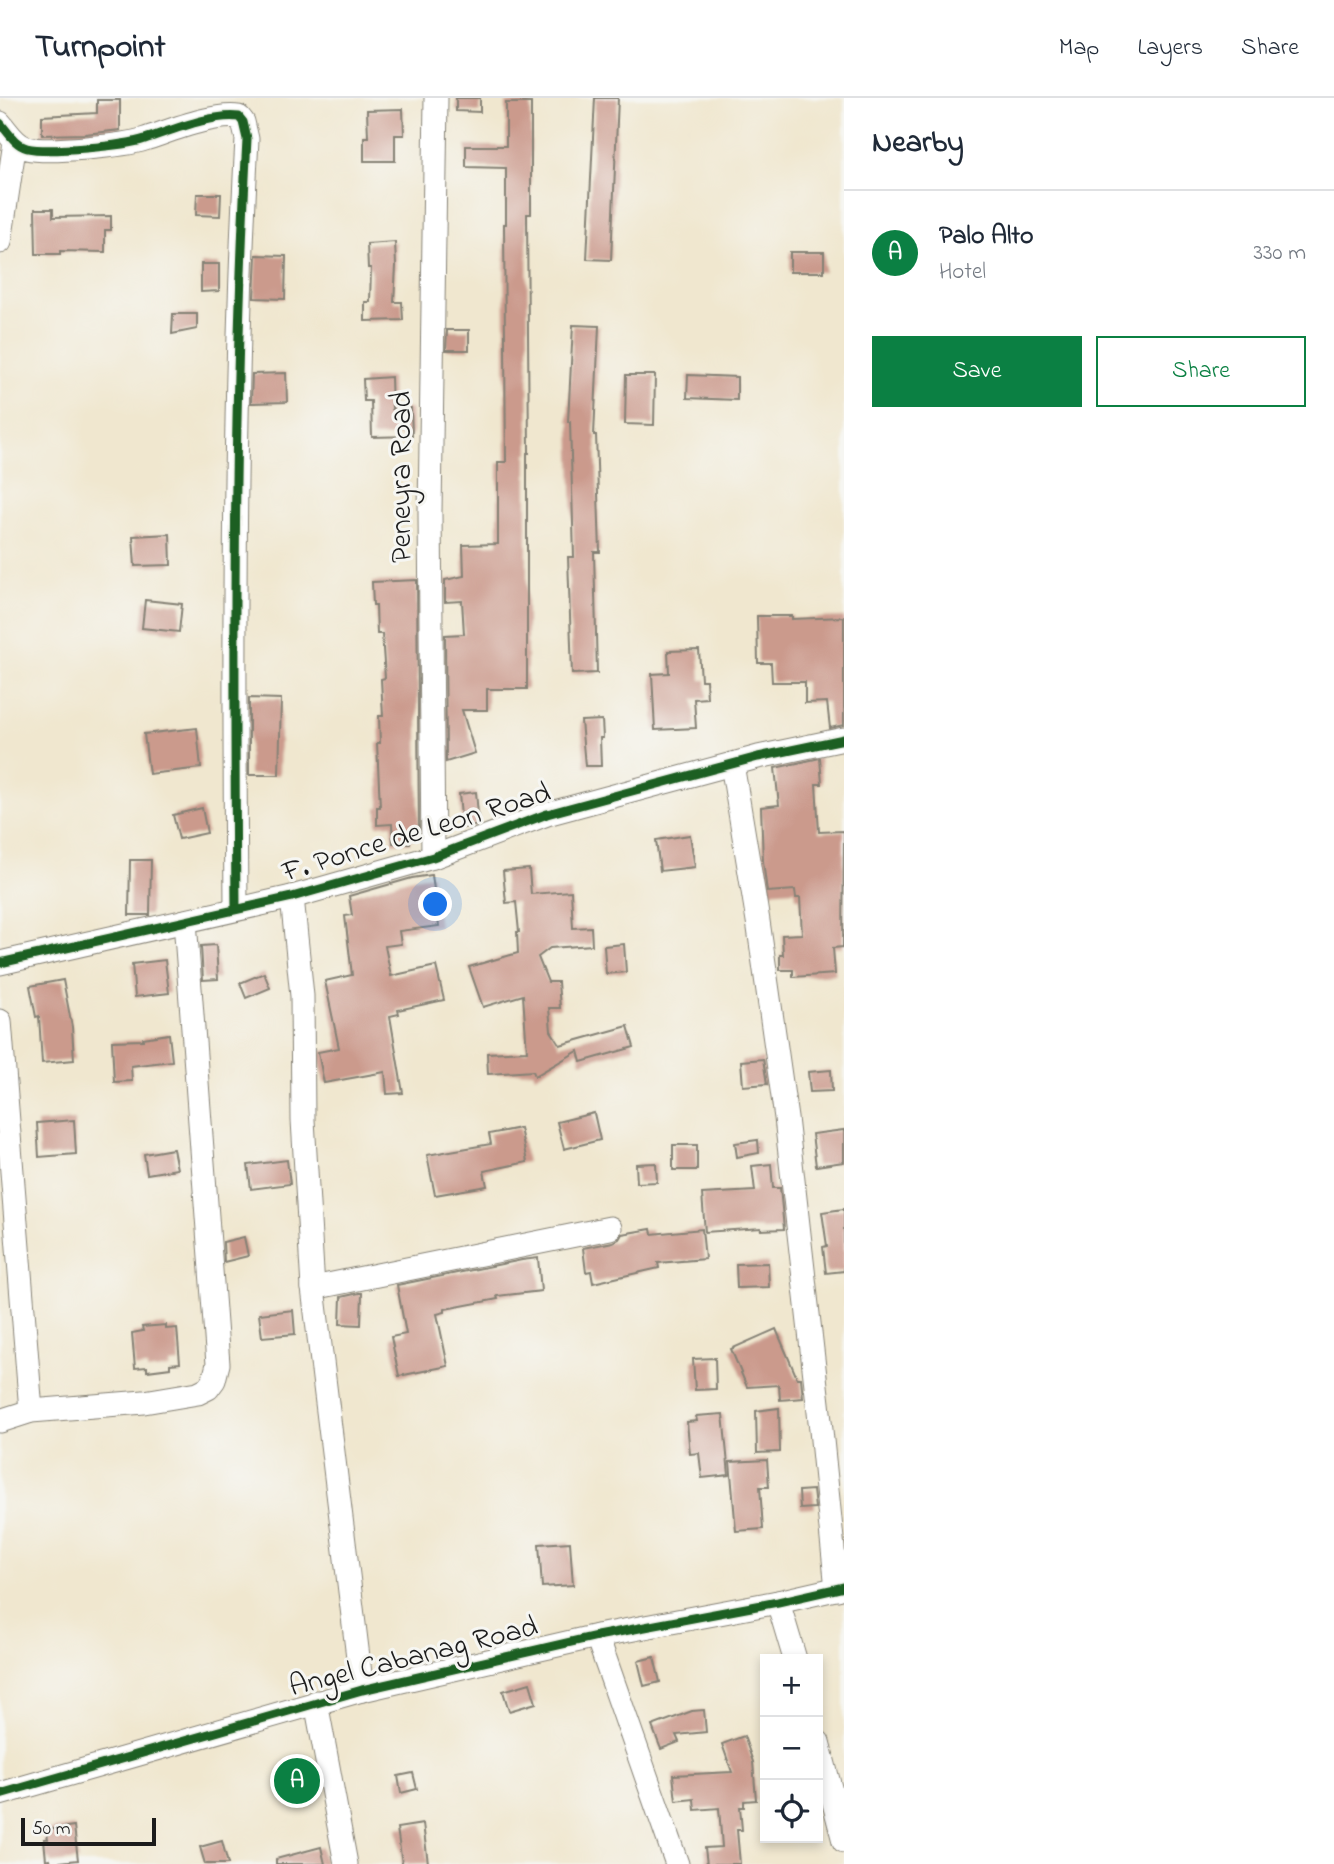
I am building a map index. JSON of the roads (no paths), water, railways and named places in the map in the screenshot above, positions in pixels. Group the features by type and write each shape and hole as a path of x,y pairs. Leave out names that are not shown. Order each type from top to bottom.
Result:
{"street":[{"name":"Peneyra Road","path":"433,857 430,512 436,98"},
{"path":"0,123 15,142 26,148 46,150 123,144 188,124 231,116 239,117 243,122 247,139 241,258 234,624 236,908"},
{"path":"0,242 15,142"},
{"name":"F. Ponce de Leon Road","path":"0,963 292,897 433,857 547,814 732,764 844,739"},
{"path":"732,764 786,1118 841,1588"},
{"path":"292,897 302,996 303,1120 313,1289 362,1690"},
{"path":"0,1421 31,1411 144,1402 198,1393 208,1388 214,1380 218,1364 185,921"},
{"path":"0,1021 31,1411"},
{"path":"313,1289 610,1228"},
{"name":"Angel Cabanag Road","path":"0,1794 362,1690 597,1636 841,1588"},
{"path":"778,1602 794,1654"},
{"path":"597,1636 677,1864"},
{"path":"316,1702 346,1864"},
{"path":"823,1761 844,1841"}],"place":[{"name":"Palo Alto","path":"297,1781"}]}
